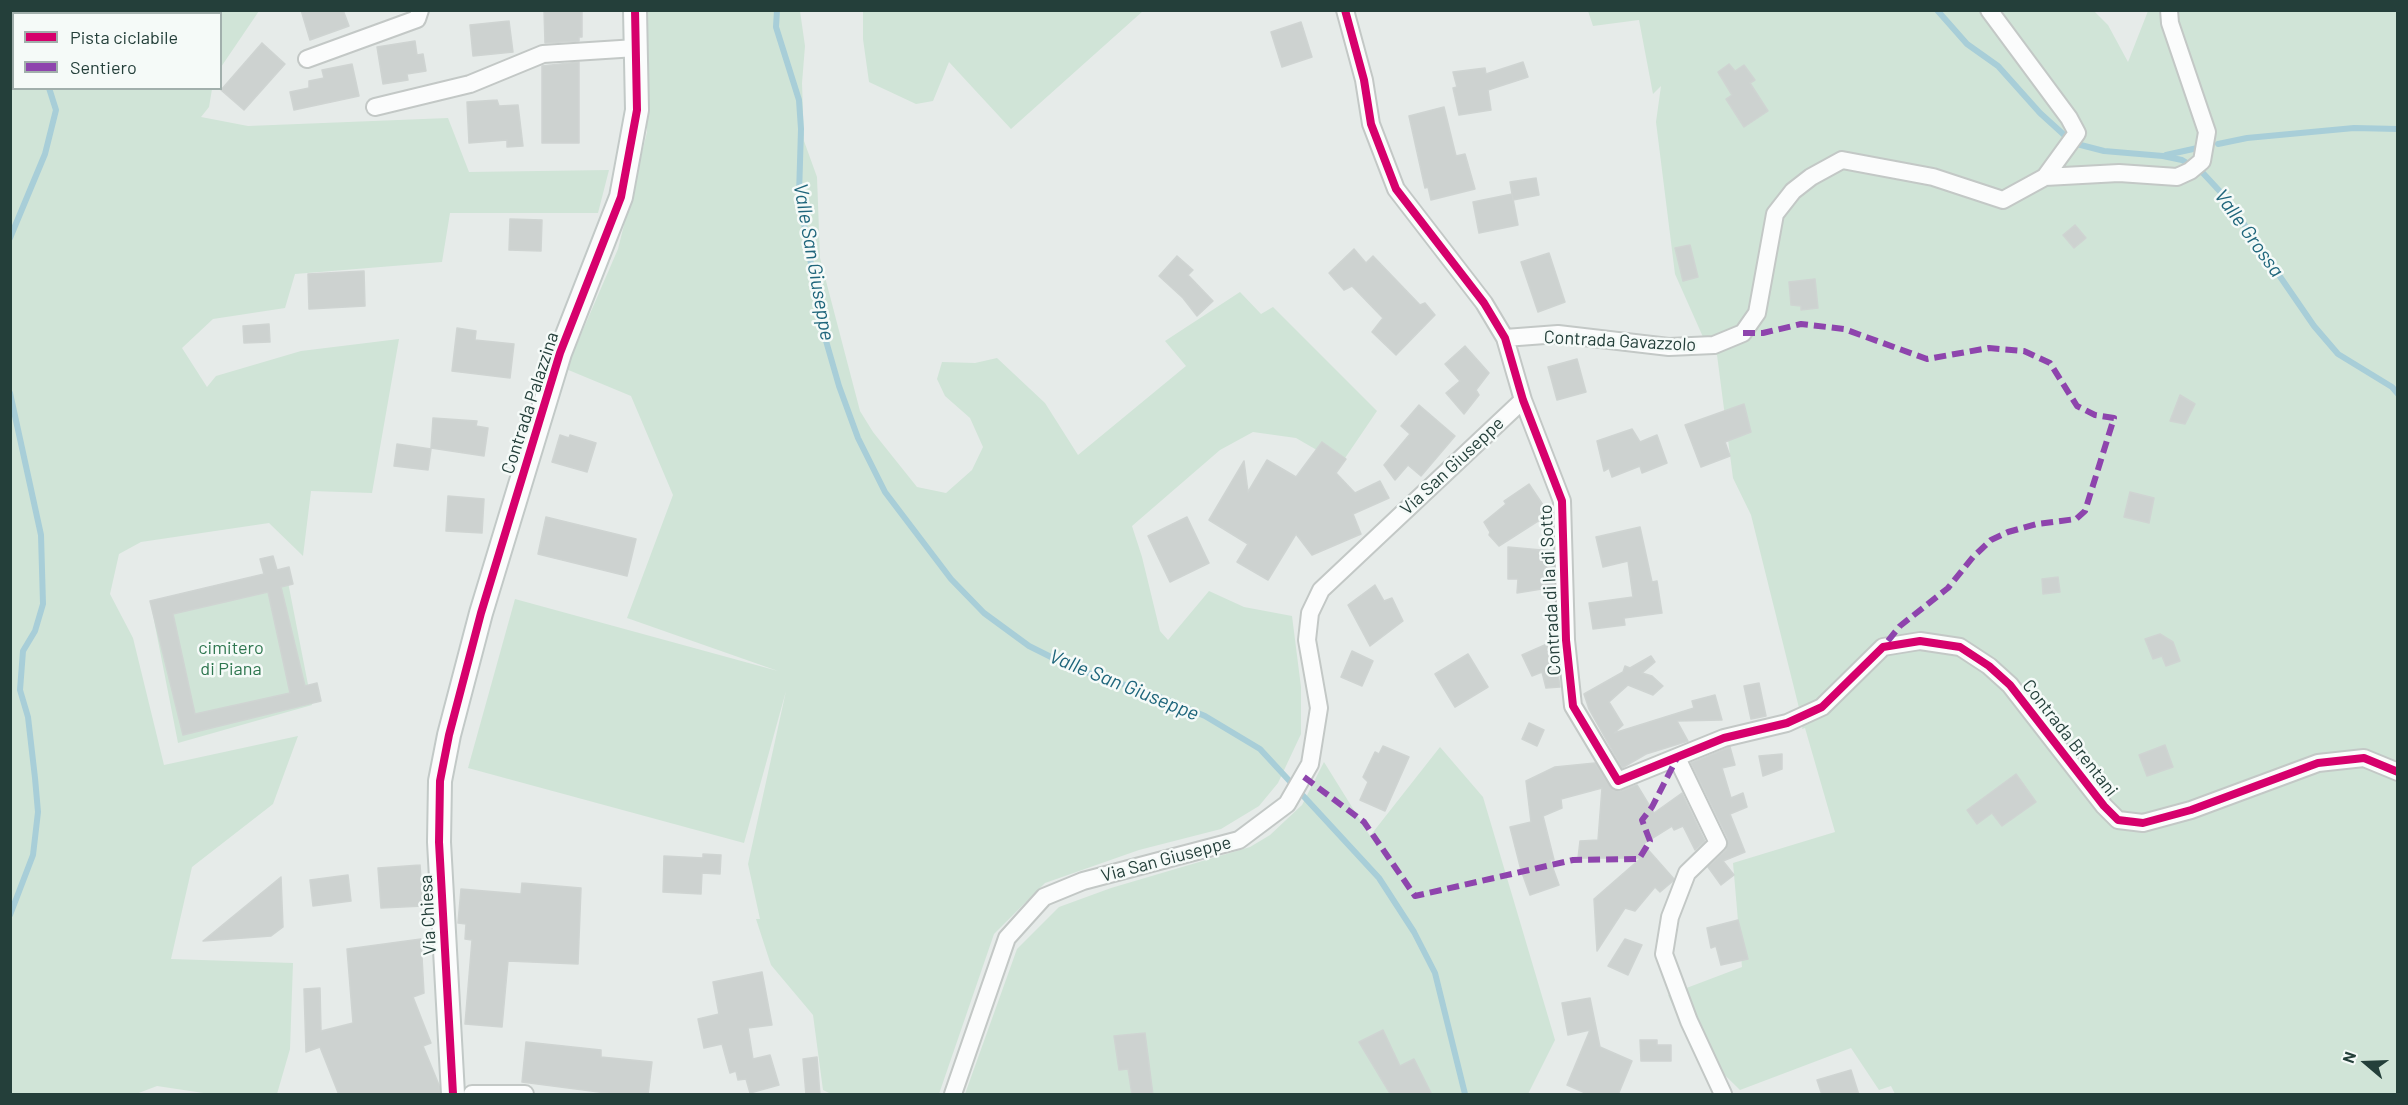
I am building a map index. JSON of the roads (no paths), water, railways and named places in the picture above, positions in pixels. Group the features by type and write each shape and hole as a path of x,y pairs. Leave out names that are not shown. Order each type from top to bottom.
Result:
{"street":[{"path":"307,59 417,20 420,10"},
{"name":"Contrada Palazzina","path":"449,735 481,613 560,353 621,197 637,110 635,10"},
{"path":"1345,10 1364,80 1371,124 1396,189 1484,303 1504,338 1523,400"},
{"path":"1989,10 2069,118 2077,133 2045,177"},
{"name":"Contrada Gavazzolo","path":"1504,338 1558,334 1669,347 1714,345 1743,333 1757,313 1775,214 1793,192 1811,177 1842,160 1933,177 2003,200 2045,177 2119,174 2177,177 2202,161 2207,132 2169,10"},
{"path":"375,107 470,84 543,54 636,48"},
{"name":"Contrada di la di Sotto","path":"1523,400 1562,501 1566,640 1573,706 1618,781 1677,758"},
{"name":"Via San Giuseppe","path":"953,1095 1007,938 1044,897 1083,881 1239,840 1287,804 1310,764 1320,708 1307,640 1310,613 1321,590 1523,400"},
{"name":"Contrada Brentani","path":"1677,758 1724,738 1786,723 1822,707 1883,647 1920,641 1960,647 2003,678 2104,806 2118,820 2143,823 2190,810 2318,763 2364,758 2397,772"},
{"name":"Via Chiesa","path":"449,735 440,781 439,842 453,1095"},
{"path":"1677,758 1718,843 1687,873 1670,918 1664,954 1689,1020 1723,1095"},
{"path":"472,1095 525,1095"}],"waterway":[{"name":"Valle San Giuseppe","path":"777,10 776,27 799,100 801,129 799,195 822,327 839,386 858,438 885,492 951,579 984,613 1029,646 1073,668 1150,693 1205,716 1260,749 1379,878 1414,932 1435,973 1465,1094"},
{"name":"Valle Grossa","path":"1937,10 1967,44 1998,66 2040,113 2073,143 2104,151 2182,160 2202,172 2226,198 2314,326 2338,354 2392,387 2398,394"},
{"path":"10,238 45,154 56,110 50,90"},
{"path":"2218,144 2247,138 2354,128 2398,129"},
{"path":"2166,155 2202,147"},
{"path":"10,393 41,535 43,604 35,631 23,651 20,690 28,717 38,812 33,855 10,915"}],"park label":[{"name":"cimitero di Piana","path":"231,658"}]}
